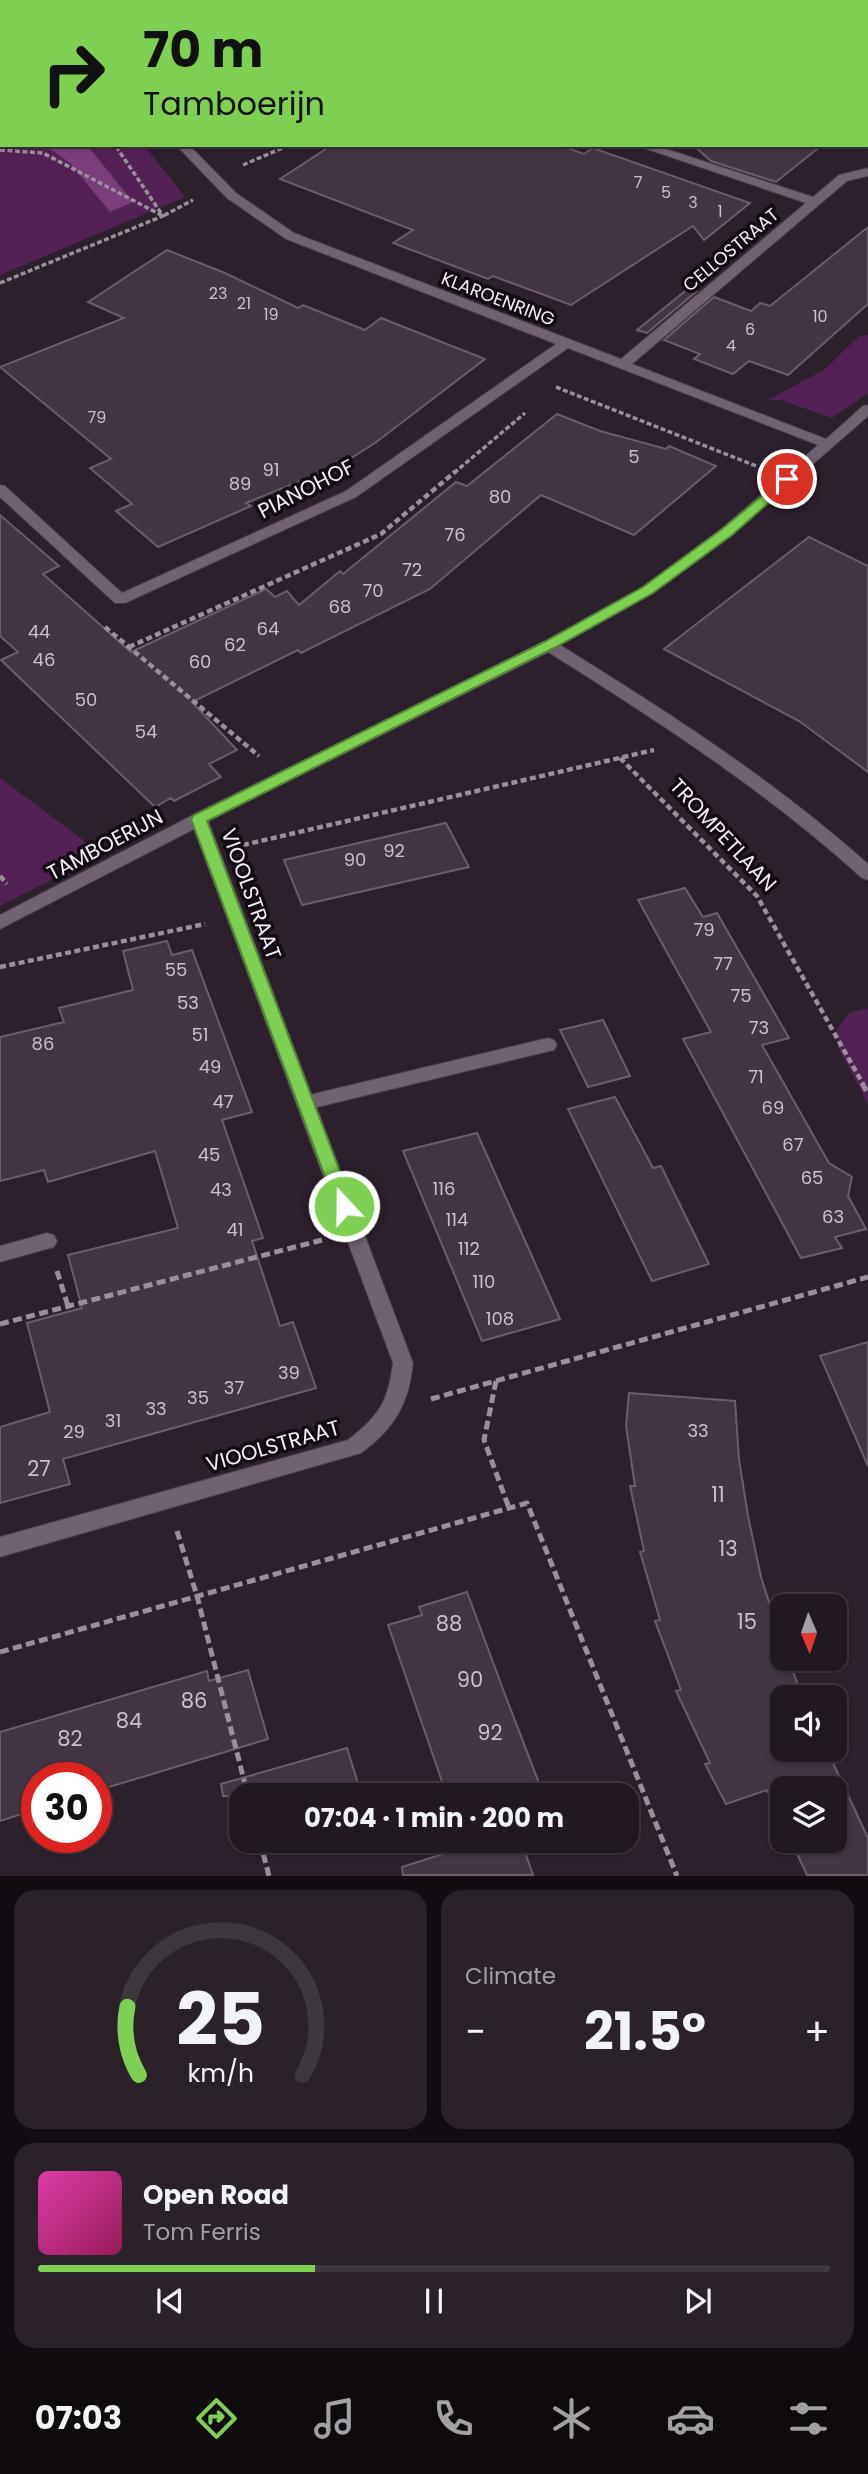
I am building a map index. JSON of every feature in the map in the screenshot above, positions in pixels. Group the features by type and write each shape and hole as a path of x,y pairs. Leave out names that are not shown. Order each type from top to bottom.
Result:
{"street":[{"name":"KLAROENRING","path":"184,147 218,186 264,221 299,241 827,444"},
{"path":"647,147 814,202"},
{"name":"CELLOSTRAAT","path":"622,365 844,178 868,172"},
{"name":"PIANOHOF","path":"120,600 351,494 565,344"},
{"name":"TAMBOERIJN","path":"0,923 199,819 549,645 648,590 727,532 868,409"},
{"path":"0,489 120,600"},
{"path":"549,645 698,740 802,816 868,874"},
{"name":"VIOOLSTRAAT","path":"0,1547 354,1447 378,1430 394,1409 401,1386 403,1363 199,819"},
{"path":"305,1103 548,1045"},
{"path":"0,1254 47,1241"}],"path":[{"path":"116,147 163,216"},
{"path":"0,283 163,216 218,186 244,164 284,147"},
{"path":"0,150 43,153 163,216"},
{"path":"523,373 787,479"},
{"path":"120,600 102,625 284,777"},
{"path":"211,852 698,740"},
{"name":"TROMPETLAAN","path":"620,758 757,896 868,1094"},
{"path":"0,967 236,917"},
{"path":"0,1324 354,1232"},
{"path":"394,1409 868,1277"},
{"path":"496,1381 484,1440 509,1508"},
{"path":"167,1500 197,1596 245,1783"},
{"path":"0,1652 527,1503 677,1875"},
{"path":"263,1853 269,1875"}],"shaded area":[{"path":"0,147 146,147 185,197 0,275"},
{"path":"48,147 89,147 133,202 110,212 70,163"},
{"path":"868,335 868,393 832,418 781,400 768,400 824,370 859,336"},
{"path":"0,778 102,854 0,906"},
{"path":"868,1008 868,1104 838,1047 837,1029 850,1013"}],"building":[{"path":"329,147 564,147 584,154 593,148 750,203 704,240 693,226 571,305 493,276 488,279 393,243 413,230 280,179"},
{"path":"695,147 820,147 776,182 711,161"},
{"path":"868,227 868,304 788,375 749,361 733,374 694,359 700,354 664,340 714,297 751,311 760,303 770,306"},
{"path":"167,250 225,273 298,308 303,305 365,330 381,318 485,359 375,443 340,465 246,503 251,506 158,547 116,511 132,504 90,468 111,459 0,367 124,318 88,302"},
{"path":"689,288 697,291 647,333 637,330"},
{"path":"557,414 600,431 666,449 669,446 716,466 634,535 541,495 430,589 301,653 298,650 192,702 237,750 209,764 221,777 174,801 171,798 155,807 1,660 18,652 0,636 0,515 59,566 43,574 131,652 266,589 275,597 287,591 299,605 340,571 343,574 456,482 467,486"},
{"path":"809,537 868,566 868,772 799,721 664,649"},
{"path":"446,823 469,867 302,905 284,860"},
{"path":"685,888 703,917 717,913 789,1038 762,1045 829,1163 852,1177 848,1196 866,1229 835,1237 842,1248 801,1258 683,1039 711,1032 638,900"},
{"path":"167,941 172,955 192,950 252,1112 222,1120 263,1238 252,1241 280,1326 293,1322 316,1388 63,1459 70,1484 0,1503 0,1427 50,1412 27,1323 82,1308 68,1255 178,1228 155,1151 48,1182 44,1170 0,1181 0,1037 64,1022 59,1008 133,990 123,951"},
{"path":"603,1020 630,1076 588,1087 560,1030"},
{"path":"615,1097 653,1168 661,1166 709,1264 652,1281 568,1109"},
{"path":"477,1133 560,1319 482,1341 403,1151"},
{"path":"868,1342 868,1466 820,1356"},
{"path":"629,1393 735,1401 739,1459 748,1516 770,1605 770,1671 793,1671 798,1685 770,1685 770,1762 833,1762 839,1776 770,1776 770,1796 767,1790 726,1804 705,1764 710,1763 676,1691 681,1690 655,1621 660,1620 640,1552 644,1551 630,1486 635,1486 626,1426"},
{"path":"467,1592 539,1783 443,1783 388,1625 422,1615 419,1607"},
{"path":"248,1670 268,1739 112,1786 112,1762 21,1762 21,1814 0,1821 0,1732 207,1671 209,1681"},
{"path":"347,1748 358,1783 229,1783 229,1796 223,1796 221,1784"},
{"path":"847,1793 868,1838 868,1875 807,1875 797,1853 847,1853"},
{"path":"446,1853 525,1853 533,1875 403,1875 402,1867"}],"route":[{"path":"344,1206 199,819 549,645 648,590 727,532 787,479"}]}
